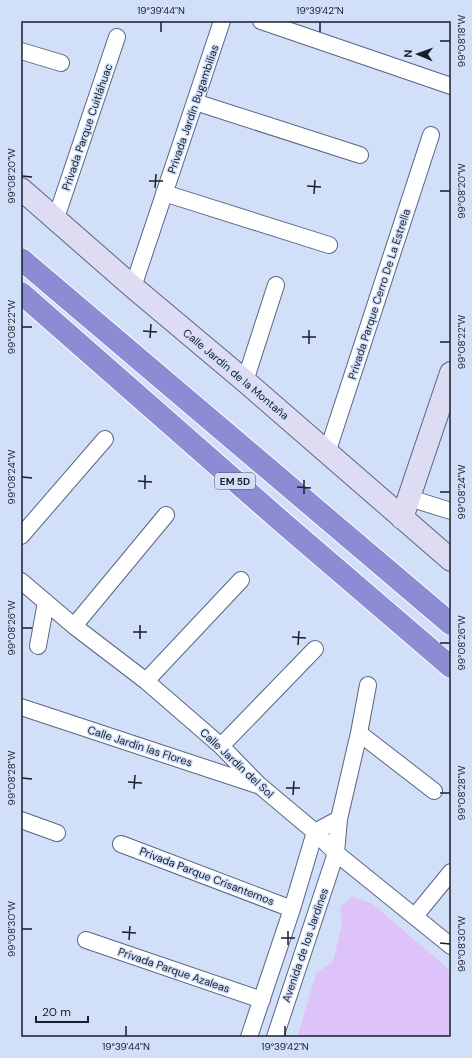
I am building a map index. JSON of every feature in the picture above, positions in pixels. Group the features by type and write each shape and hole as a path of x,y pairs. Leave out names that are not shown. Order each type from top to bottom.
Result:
{"highway":[{"name":"EM 5D","path":"21,259 451,624"},
{"name":"EM 5D","path":"21,293 282,522 451,667"}],"street":[{"name":"Privada Jardín Bugambilias","path":"133,287 222,21"},
{"path":"261,21 451,86"},
{"name":"Privada Parque Cuitláhuac","path":"56,218 117,37"},
{"path":"21,51 61,63"},
{"path":"195,102 360,155"},
{"name":"Privada Parque Cerro De La Estrella","path":"327,453 431,135"},
{"name":"Calle Jardín de la Montaña","path":"21,189 451,560"},
{"path":"164,193 329,245"},
{"path":"244,381 276,285"},
{"path":"402,518 445,408 451,373"},
{"path":"21,536 105,439"},
{"path":"409,498 451,511"},
{"path":"74,626 166,515"},
{"path":"146,681 241,580"},
{"name":"Calle Jardín del Sol","path":"21,581 74,626 146,681 221,746 259,785 315,832 336,853 451,946"},
{"path":"38,646 46,602"},
{"path":"221,746 315,648"},
{"name":"Avenida de los Jardines","path":"274,1037 336,853 339,819 360,733 368,684"},
{"name":"Calle Jardín las Flores","path":"21,707 259,785"},
{"path":"360,733 434,791"},
{"path":"315,832 339,819"},
{"path":"21,820 57,833"},
{"name":"Avenida de los Jardines","path":"249,1037 292,909 315,832"},
{"name":"Privada Parque Crisantemos","path":"121,844 292,909"},
{"path":"415,916 451,872"},
{"name":"Privada Parque Azaleas","path":"86,940 262,1000"}],"shaded area":[{"path":"352,897 371,903 451,971 451,1037 304,1037 298,1035 316,974 333,961 342,925 340,907"}]}
